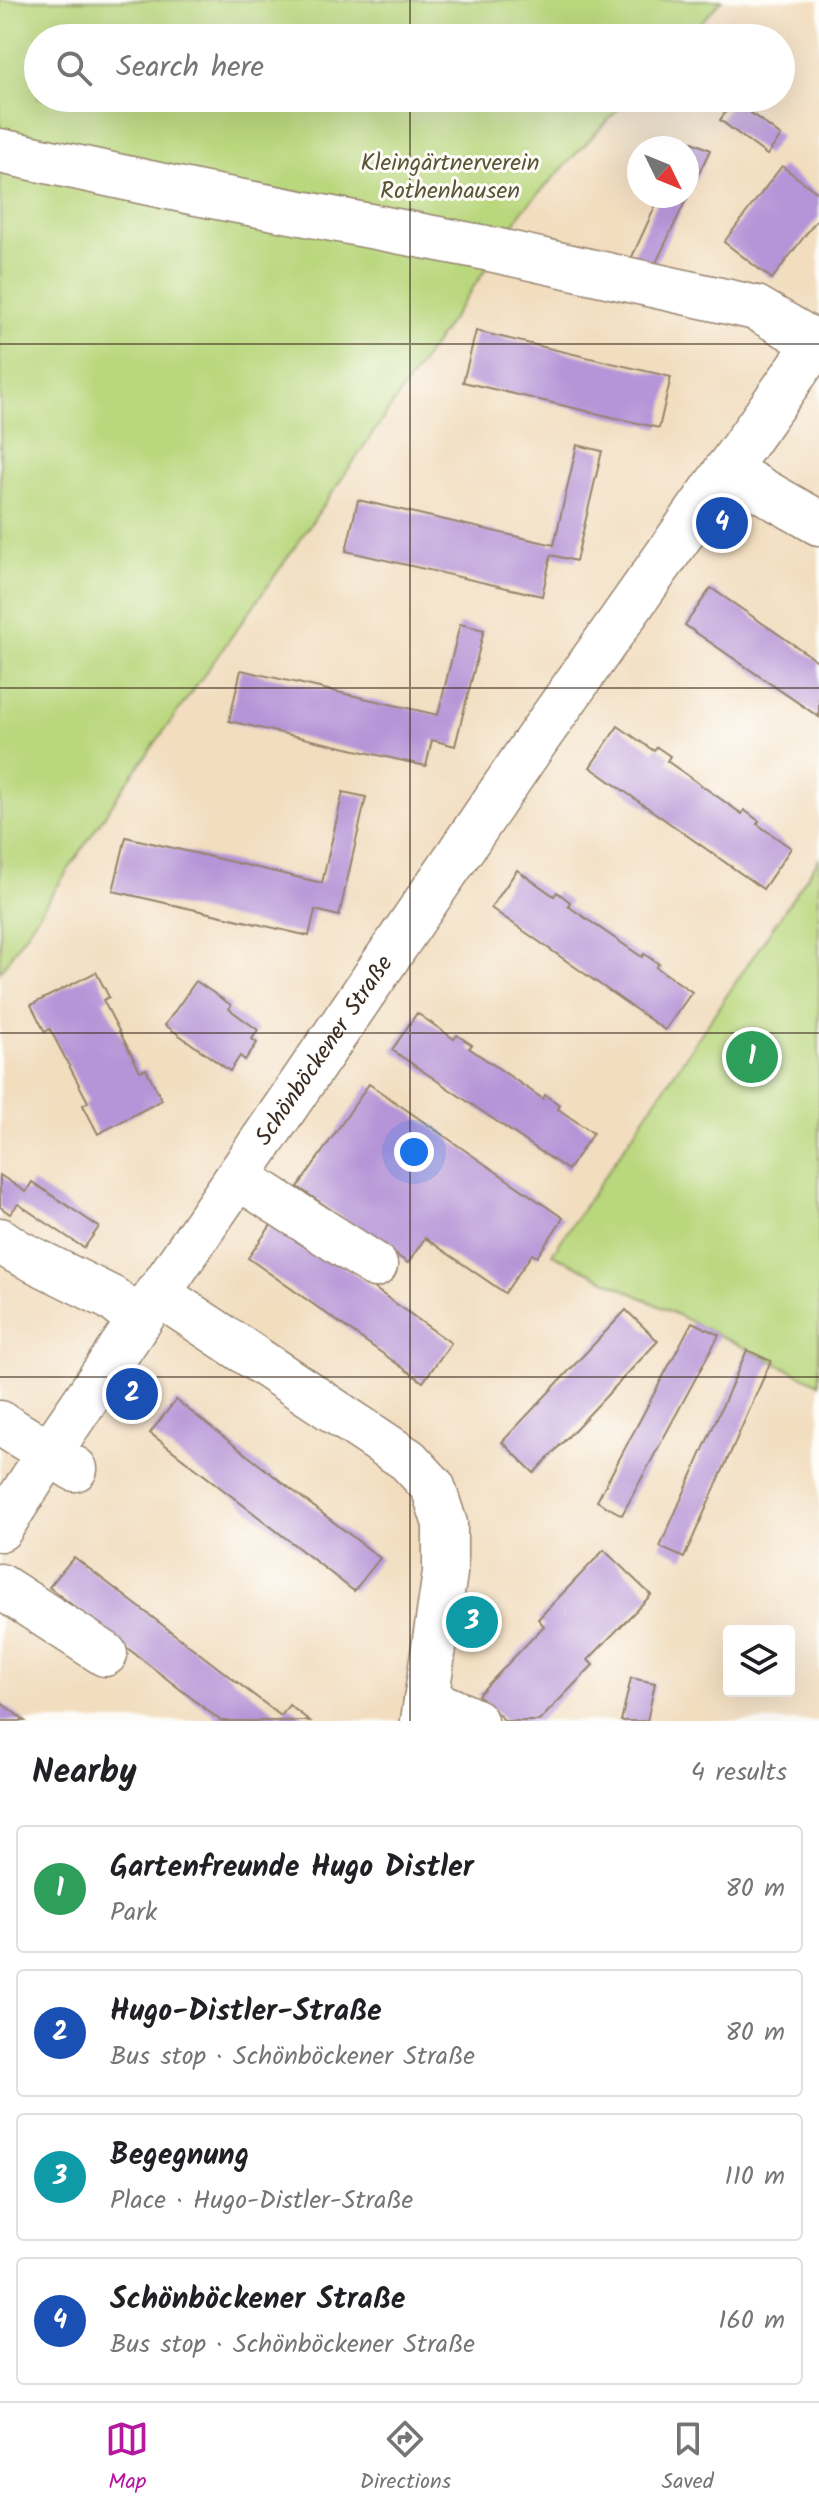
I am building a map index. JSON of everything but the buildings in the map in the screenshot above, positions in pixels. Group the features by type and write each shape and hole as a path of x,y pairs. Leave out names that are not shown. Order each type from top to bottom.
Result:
{"main road":[{"path":"0,151 196,193 481,247 756,308 818,341"},
{"name":"Schönböckener Straße","path":"0,1529 62,1461 148,1306 535,742 818,341"},
{"path":"726,470 819,523"},
{"path":"238,1177 375,1265"},
{"path":"0,1240 111,1298 148,1306 408,1460 433,1487 445,1524 445,1573 425,1710 475,1721"},
{"path":"0,1423 62,1461"},
{"path":"0,1586 105,1654"}],"green space":[{"name":"Kleingärtnerverein Rothenhausen","path":"0,0 722,0 699,24 24,24 24,112 616,112 523,210 488,266 272,580 123,788 0,972"},
{"path":"819,859 819,1384 552,1254"}],"place":[{"name":"Schönböckener Straße","path":"722,523"},
{"name":"Gartenfreunde Hugo Distler","path":"752,1057"},
{"name":"Hugo-Distler-Straße","path":"132,1394"},
{"name":"Begegnung","path":"472,1622"}]}
